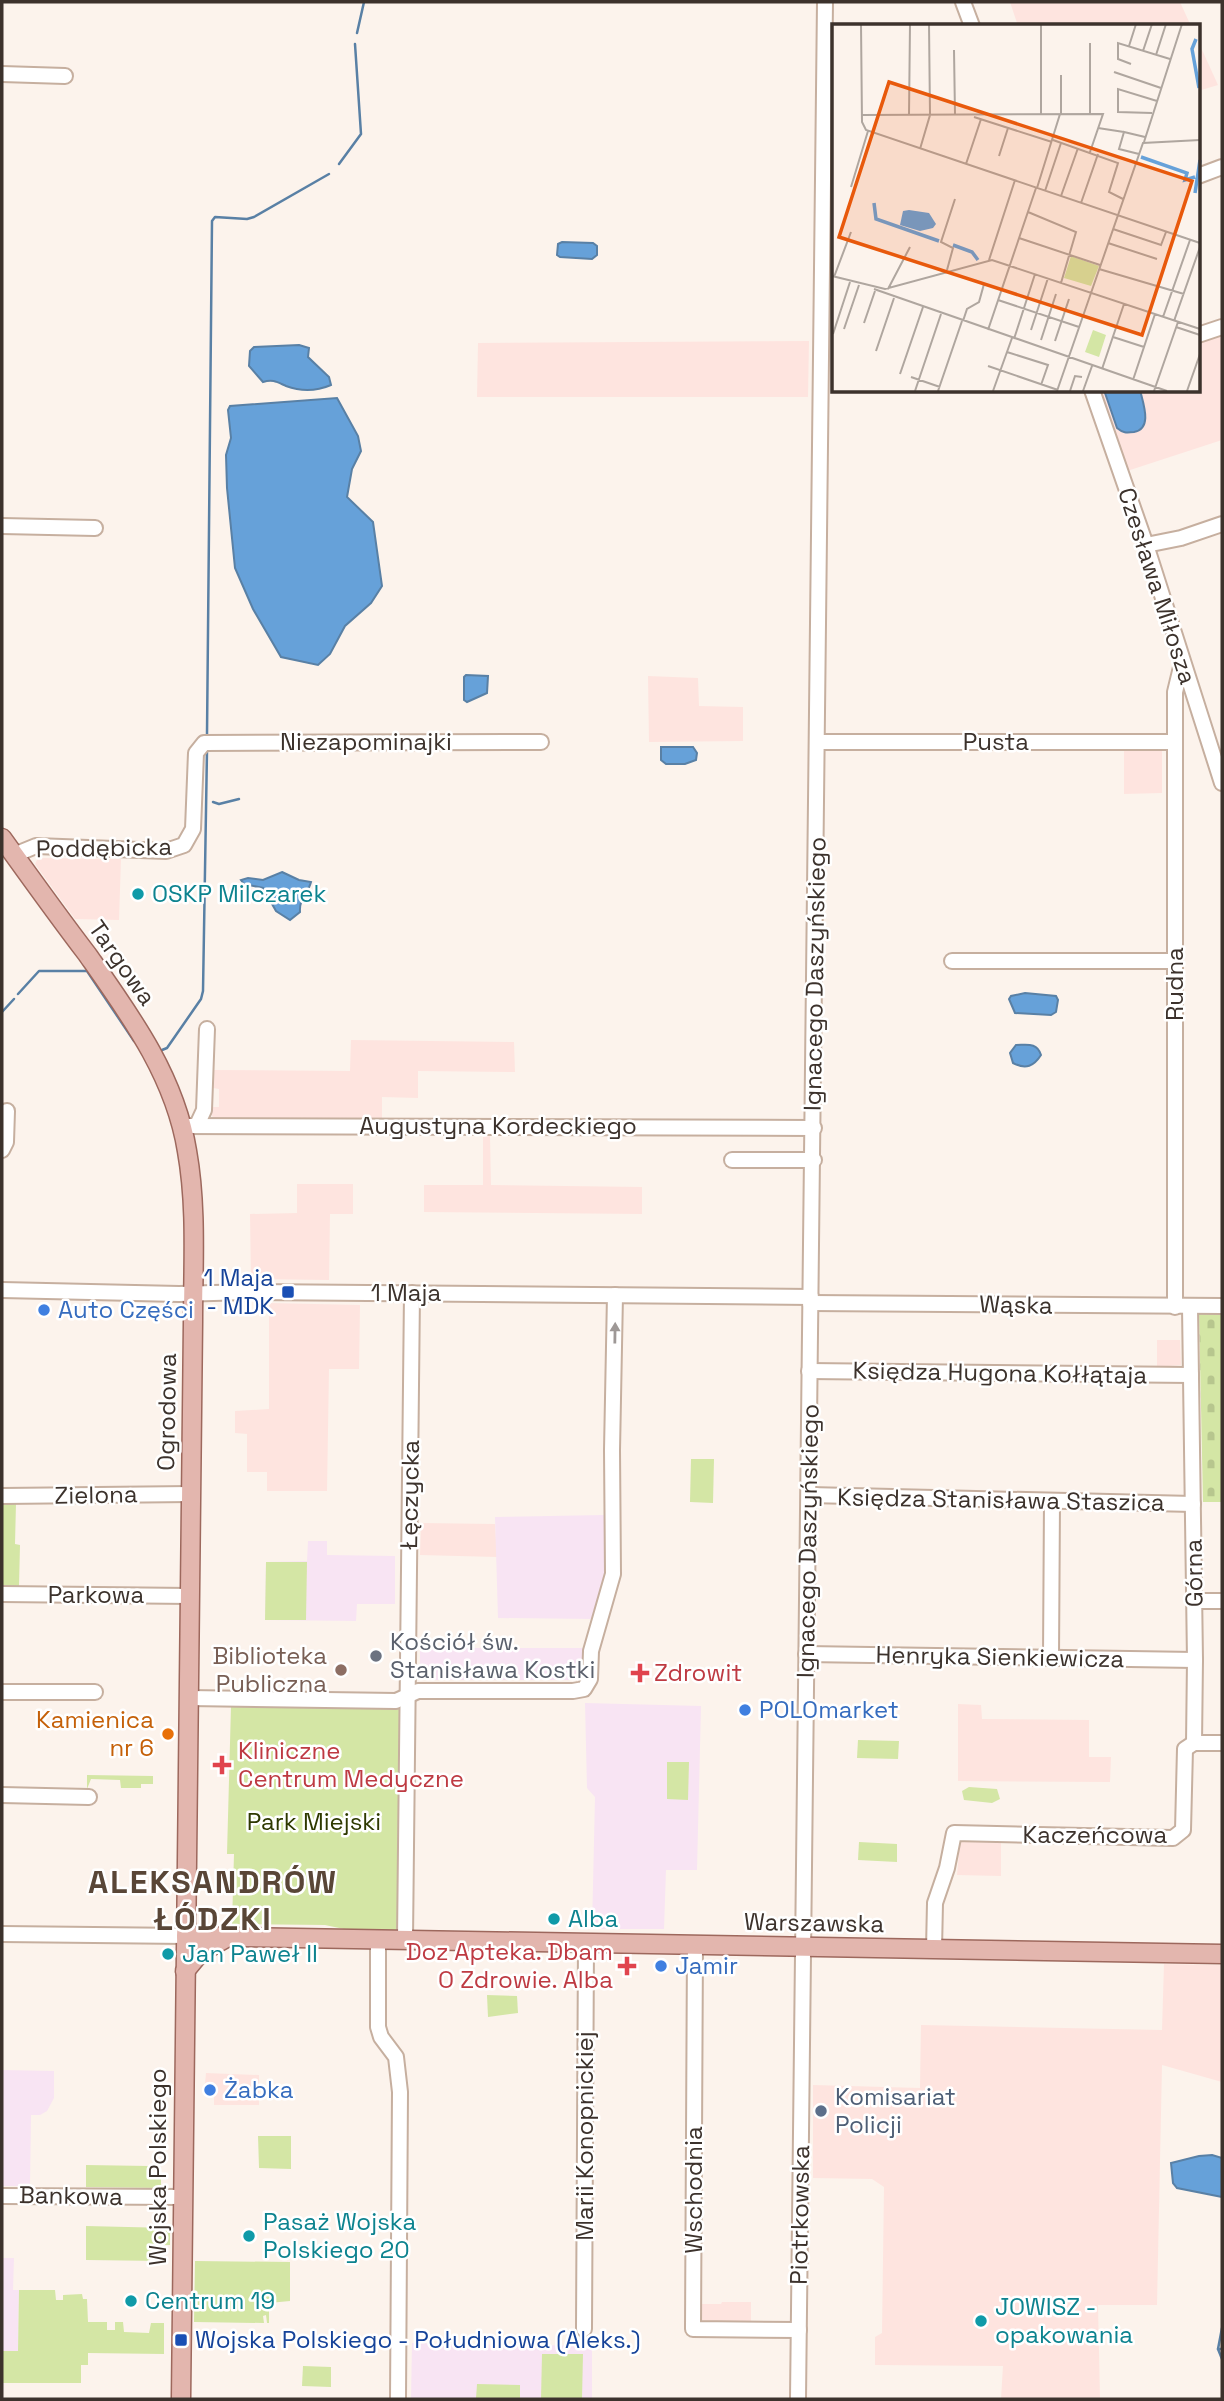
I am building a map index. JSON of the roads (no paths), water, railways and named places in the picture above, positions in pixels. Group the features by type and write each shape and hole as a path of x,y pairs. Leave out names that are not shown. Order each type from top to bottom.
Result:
{"main road":[{"name":"Targowa","path":"2,838 138,1028 190,1126"},
{"name":"Ogrodowa","path":"186,1936 193,1293 190,1126"},
{"name":"Warszawska","path":"186,1936 1222,1954"},
{"name":"Wojska Polskiego","path":"181,2399 186,1936"},
{"path":"185,1971 200,1954 229,1937"}],"street":[{"name":"Ignacego Daszyńskiego","path":"802,1947 814,1160 817,742 827,378 829,51 825,2"},
{"path":"963,2 971,24"},
{"path":"2,74 65,76"},
{"path":"1200,175 1222,167"},
{"path":"1200,334 1222,327"},
{"name":"Czesława Miłosza","path":"1093,392 1146,545 1182,663 1216,744 1222,783"},
{"path":"1146,545 1181,538 1222,524"},
{"path":"2,526 95,528"},
{"name":"Rudna","path":"1175,1307 1175,692 1182,663"},
{"name":"Niezapominajki","path":"196,753 204,743 214,742 541,742"},
{"name":"Pusta","path":"817,742 1175,742"},
{"name":"Poddębicka","path":"14,855 36,846 166,851 184,845 193,829 196,753"},
{"path":"952,961 1175,961"},
{"name":"Ogrodowa","path":"190,1126 204,1110 207,1029"},
{"path":"2,1150 6,1142 7,1111"},
{"name":"Augustyna Kordeckiego","path":"190,1126 814,1128"},
{"path":"732,1160 814,1160"},
{"name":"1 Maja","path":"2,1290 615,1295 811,1300"},
{"name":"Łęczycka","path":"405,1939 412,1293"},
{"path":"189,1698 376,1702 396,1701 418,1691 584,1689 590,1679 591,1651 613,1574 615,1295"},
{"name":"Wąska","path":"811,1300 1222,1306"},
{"path":"1190,1307 1191,1375"},
{"name":"Księdza Hugona Kołłątaja","path":"810,1371 1191,1375"},
{"name":"Górna","path":"1191,1375 1194,1743"},
{"name":"Zielona","path":"2,1496 191,1494"},
{"name":"Księdza Stanisława Staszica","path":"809,1495 1193,1504"},
{"path":"1051,1657 1052,1501"},
{"name":"Parkowa","path":"2,1594 190,1596"},
{"path":"1194,1601 1222,1601"},
{"name":"Henryka Sienkiewicza","path":"806,1654 1195,1660"},
{"path":"2,1692 95,1692"},
{"path":"1194,1743 1222,1743"},
{"name":"Kaczeńcowa","path":"934,1949 935,1903 947,1868 954,1833 1173,1838 1183,1830 1185,1749 1194,1743"},
{"path":"2,1795 89,1797"},
{"path":"2,1934 186,1936"},
{"path":"378,1939 378,2028 396,2057 400,2092 398,2399"},
{"name":"Marii Konopnickiej","path":"584,2329 586,1943"},
{"name":"Wschodnia","path":"695,1945 693,2329 799,2330"},
{"name":"Piotrkowska","path":"798,2399 802,1947"},
{"name":"Bankowa","path":"2,2196 183,2197"}],"water":[{"path":"593,243 597,246 597,255 592,259 560,257 557,255 558,244"},
{"path":"299,345 309,348 308,357 329,377 331,385 304,390 275,381 263,382 249,366 250,351 254,347"},
{"path":"1105,392 1140,392 1145,415 1143,426 1134,432 1117,428"},
{"path":"337,398 358,436 361,451 352,469 347,497 373,522 382,586 371,603 345,626 330,654 318,665 281,657 253,609 235,568 227,488 226,455 231,438 228,410 230,406"},
{"path":"466,675 488,676 487,693 467,702 464,700"},
{"path":"661,747 693,747 697,753 696,760 685,764 666,764 661,760"},
{"path":"282,872 311,882 301,903 300,912 290,920 276,911 263,888 244,884 241,880 263,880"},
{"path":"1025,993 1056,996 1056,1012 1051,1015 1015,1013 1009,999 1011,996"},
{"path":"1016,1045 1034,1046 1041,1055 1029,1066 1013,1063 1010,1053"},
{"path":"1212,2155 1222,2158 1222,2197 1177,2188 1173,2183 1171,2163"}],"waterway":[{"path":"357,33 364,2"},
{"path":"339,164 361,134 355,44"},
{"path":"207,734 212,221 215,217 254,217 329,174"},
{"path":"162,1050 167,1048 201,999 203,991 207,750"},
{"path":"213,802 219,804 239,799"},
{"path":"18,994 39,971 87,971 134,1041"},
{"path":"2,1012 14,999"},
{"path":"1218,2349 1222,2328"},
{"path":"1222,2349 1218,2349 1222,2359"}],"place":[{"name":"OSKP Milczarek","path":"138,894"},
{"name":"1 Maja - MDK","path":"288,1292"},
{"name":"Auto Części","path":"44,1310"},
{"name":"Kościół św. Stanisława Kostki","path":"376,1656"},
{"name":"Biblioteka Publiczna","path":"341,1670"},
{"name":"Zdrowit","path":"640,1673"},
{"name":"POLOmarket","path":"745,1710"},
{"name":"Kamienica nr 6","path":"168,1734"},
{"name":"Kliniczne Centrum Medyczne","path":"222,1765"},
{"name":"Alba","path":"554,1919"},
{"name":"Jan Paweł II","path":"168,1954"},
{"name":"Doz Apteka. Dbam O Zdrowie. Alba","path":"627,1966"},
{"name":"Jamir","path":"661,1966"},
{"name":"Żabka","path":"210,2090"},
{"name":"Komisariat Policji","path":"821,2111"},
{"name":"Pasaż Wojska Polskiego 20","path":"249,2236"},
{"name":"Centrum 19","path":"131,2301"},
{"name":"JOWISZ - opakowania","path":"981,2321"},
{"name":"Wojska Polskiego - Południowa (Aleks.)","path":"181,2340"}],"district":[{"name":"ALEKSANDRÓW ŁÓDZKI","path":"213,1900"}],"park label":[{"name":"Park Miejski","path":"314,1822"}]}
